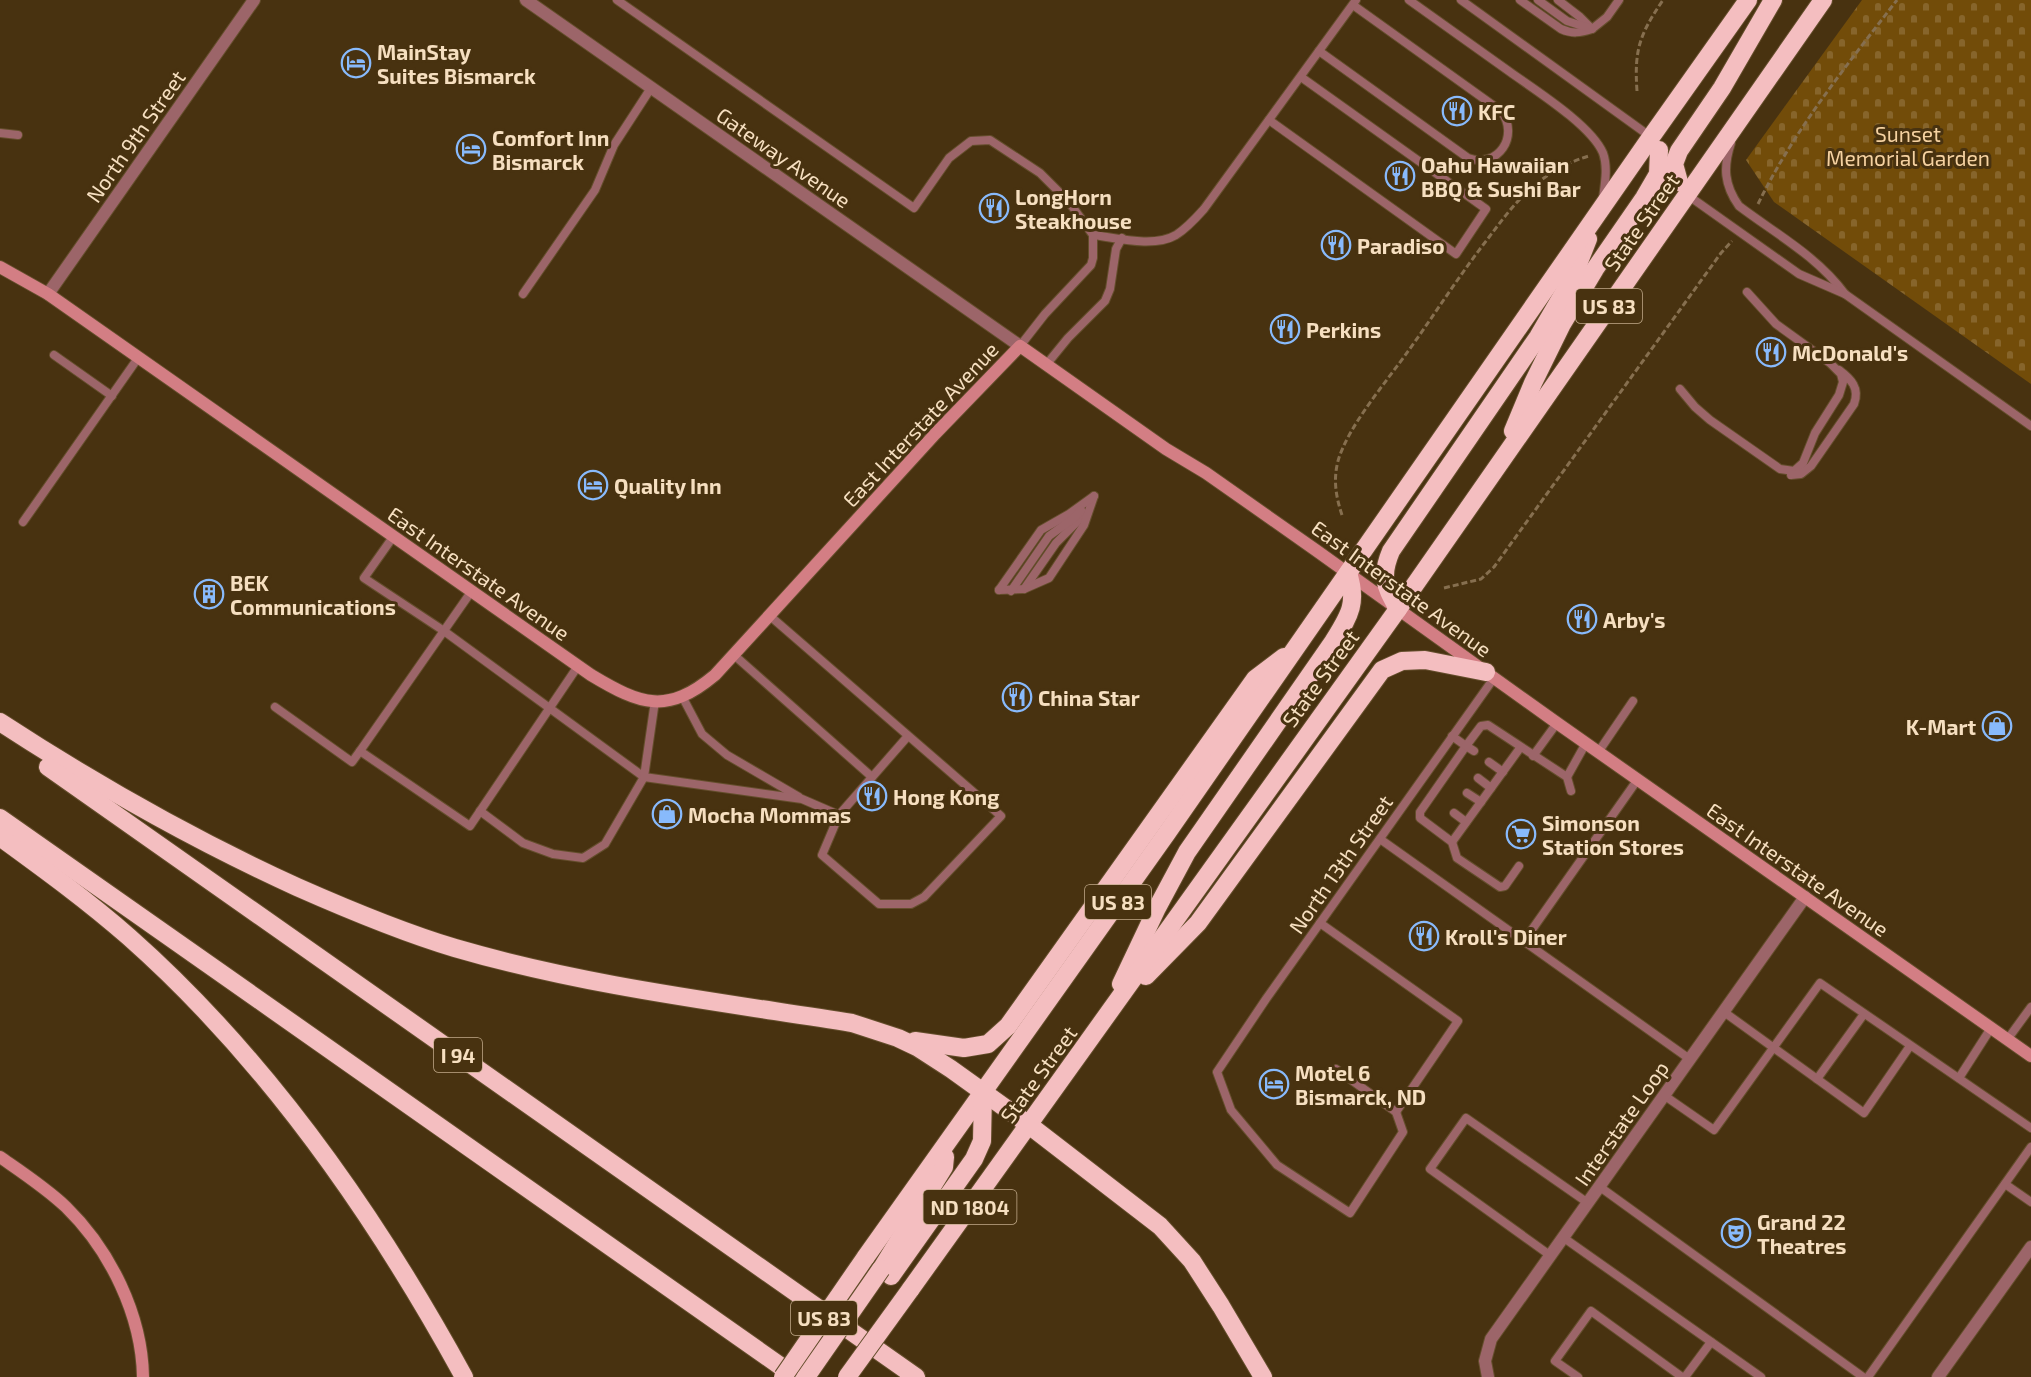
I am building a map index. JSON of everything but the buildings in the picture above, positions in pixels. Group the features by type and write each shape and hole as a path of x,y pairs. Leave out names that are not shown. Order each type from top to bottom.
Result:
{"highway":[{"name":"State Street","path":"783,1377 1297,647 1602,207 1655,143 1748,0"},
{"path":"1683,188 1674,164 1679,151 1722,88 1773,0"},
{"path":"1769,77 1807,0"},
{"name":"State Street","path":"847,1377 1398,609 1683,188 1737,122 1823,0"},
{"path":"1799,35 1835,0"},
{"path":"1499,463 1533,383 1563,324 1601,260 1658,174 1655,143"},
{"path":"1398,609 1385,584 1384,568 1391,551 1538,337 1573,277 1602,207"},
{"path":"1111,1011 1129,964 1187,852 1348,618 1353,603 1352,585 1348,573"},
{"path":"0,723 73,770 227,855 344,908 417,936 529,968 852,1023 897,1038 964,1048 988,1044 1008,1026 1255,679 1297,647"},
{"path":"1111,1011 1198,923 1382,670 1402,661 1425,660 1490,675"},
{"name":"I 94","path":"0,734 916,1377"},
{"path":"0,818 796,1377"},
{"path":"0,837 129,937 188,993 242,1051 300,1122 340,1178 421,1302 464,1377"},
{"path":"897,1038 937,1060 983,1092 1145,1213 1176,1242 1208,1284 1263,1377"},
{"path":"806,1377 974,1159 982,1141 983,1092"},
{"path":"821,1377 886,1273 944,1167 947,1143"}],"street":[{"name":"North 9th Street","path":"48,294 254,0"},
{"name":"Gateway Avenue","path":"526,0 1020,346"},
{"name":"East Interstate Avenue","path":"0,267 48,294 578,666 626,694 664,702 682,698 715,675 948,420 1020,346 1166,449 1206,473 2031,1056"},
{"name":"Interstate Loop","path":"1488,1377 1485,1361 1486,1350 1491,1339 1805,897"},
{"path":"0,1156 59,1201 95,1241 107,1259 126,1299 140,1347 143,1377"},
{"path":"1938,1377 2031,1247"}],"lane":[{"path":"616,0 914,208 949,158 971,141 990,140 1040,173 1069,202 1093,235 1093,258 1091,265 1045,314 1020,346"},
{"path":"1409,0 1561,109 1586,131 1597,143 1605,162 1606,176 1602,207"},
{"path":"1461,0 1655,143 1683,188 1799,274 1845,294 2031,426"},
{"path":"1520,0 1561,29 1576,33 1592,29 1607,17 1619,0"},
{"path":"1538,0 1567,21 1592,29"},
{"path":"1558,0 1592,29"},
{"path":"1093,235 1161,240 1175,236 1189,225 1217,193 1269,120 1301,77 1319,51 1354,3 1501,111 1509,125 1509,133 1502,149 1484,161 1468,158 1319,51"},
{"path":"1269,120 1456,254 1486,209 1301,77"},
{"path":"523,294 595,190 614,145 651,88"},
{"path":"1737,122 1726,158 1725,171 1731,195 1739,206 1811,257 1835,280 1845,294"},
{"path":"0,133 18,135"},
{"path":"1046,364 1068,338 1106,301 1116,249 1122,238"},
{"path":"1680,389 1710,420 1780,469 1794,476 1806,471 1851,410 1856,399 1855,387 1848,377 1776,324 1747,292"},
{"path":"54,355 112,396"},
{"path":"23,522 138,358"},
{"path":"1780,469 1794,471 1803,463 1815,433 1843,388 1841,374 1837,368"},
{"path":"1024,589 1056,543 1077,522 1094,496"},
{"path":"1094,496 1084,525 1049,578 1024,589 999,590 1041,530 1094,496"},
{"path":"1011,591 1049,536 1074,518 1094,496"},
{"path":"393,537 364,578 444,631 644,777 802,799"},
{"path":"275,707 352,762 471,592"},
{"path":"770,615 1001,816 924,897 911,904 879,904 822,855 839,815 909,736"},
{"path":"734,655 872,777"},
{"path":"360,751 470,826 578,666"},
{"name":"North 13th Street","path":"1396,1112 1403,1132 1350,1213 1277,1165 1231,1110 1217,1072 1452,736 1490,675"},
{"path":"682,698 702,734 727,755 802,799 839,815"},
{"path":"480,811 523,843 553,854 583,858 605,844 644,777 655,701"},
{"path":"1599,752 1633,702"},
{"path":"1533,756 1557,723"},
{"path":"1519,866 1505,886 1500,887 1457,858 1452,842 1420,818 1420,812 1434,800 1459,765 1481,726 1488,725 1567,777 1571,791"},
{"path":"1452,736 1470,748"},
{"path":"1567,777 1586,743"},
{"path":"1452,842 1520,748"},
{"path":"1489,762 1503,772"},
{"path":"1478,778 1491,788"},
{"path":"1524,941 1638,779"},
{"path":"1467,793 1481,802"},
{"path":"1454,813 1466,822"},
{"path":"1380,839 1691,1060"},
{"path":"1320,923 1458,1020 1396,1112 1336,1069"},
{"path":"1665,1096 1714,1130 1820,983 2031,1128"},
{"path":"2007,1040 2031,1007"},
{"path":"1724,1012 1864,1113 1910,1046"},
{"path":"1817,1079 1864,1014"},
{"path":"1959,1078 1991,1028"},
{"path":"1551,1256 1430,1169 1466,1118 1588,1203"},
{"path":"1868,1377 2031,1147"},
{"path":"2005,1184 2031,1202"},
{"path":"1600,1187 1863,1377"},
{"path":"1564,1238 1761,1377"},
{"path":"1578,1377 1555,1361 1591,1311 1683,1377 1711,1342"}],"path":[{"path":"1637,91 1638,45 1643,31 1663,0"},
{"path":"1756,208 1776,167 1794,139 1897,0"},
{"path":"1342,515 1336,491 1336,469 1343,449 1361,418 1505,216 1527,192 1546,176 1565,165 1590,156"},
{"path":"1444,588 1481,579 1494,567 1721,253 1733,240"}],"green space":[{"name":"Sunset Memorial Garden","path":"1862,0 2031,0 2031,384 1774,202 1746,160"}],"place":[{"name":"MainStay Suites Bismarck","path":"356,63"},
{"name":"KFC","path":"1457,111"},
{"name":"Comfort Inn Bismarck","path":"471,149"},
{"name":"Oahu Hawaiian BBQ & Sushi Bar","path":"1400,176"},
{"name":"LongHorn Steakhouse","path":"994,208"},
{"name":"Paradiso","path":"1336,245"},
{"name":"Perkins","path":"1285,329"},
{"name":"McDonald's","path":"1771,352"},
{"name":"Quality Inn","path":"593,485"},
{"name":"BEK Communications","path":"209,594"},
{"name":"Arby's","path":"1582,619"},
{"name":"China Star","path":"1017,697"},
{"name":"K-Mart","path":"1997,726"},
{"name":"Hong Kong","path":"872,796"},
{"name":"Mocha Mommas","path":"667,814"},
{"name":"Simonson Station Stores","path":"1521,834"},
{"name":"Kroll's Diner","path":"1424,936"},
{"name":"Motel 6 Bismarck, ND","path":"1274,1084"},
{"name":"Grand 22 Theatres","path":"1736,1233"}]}
